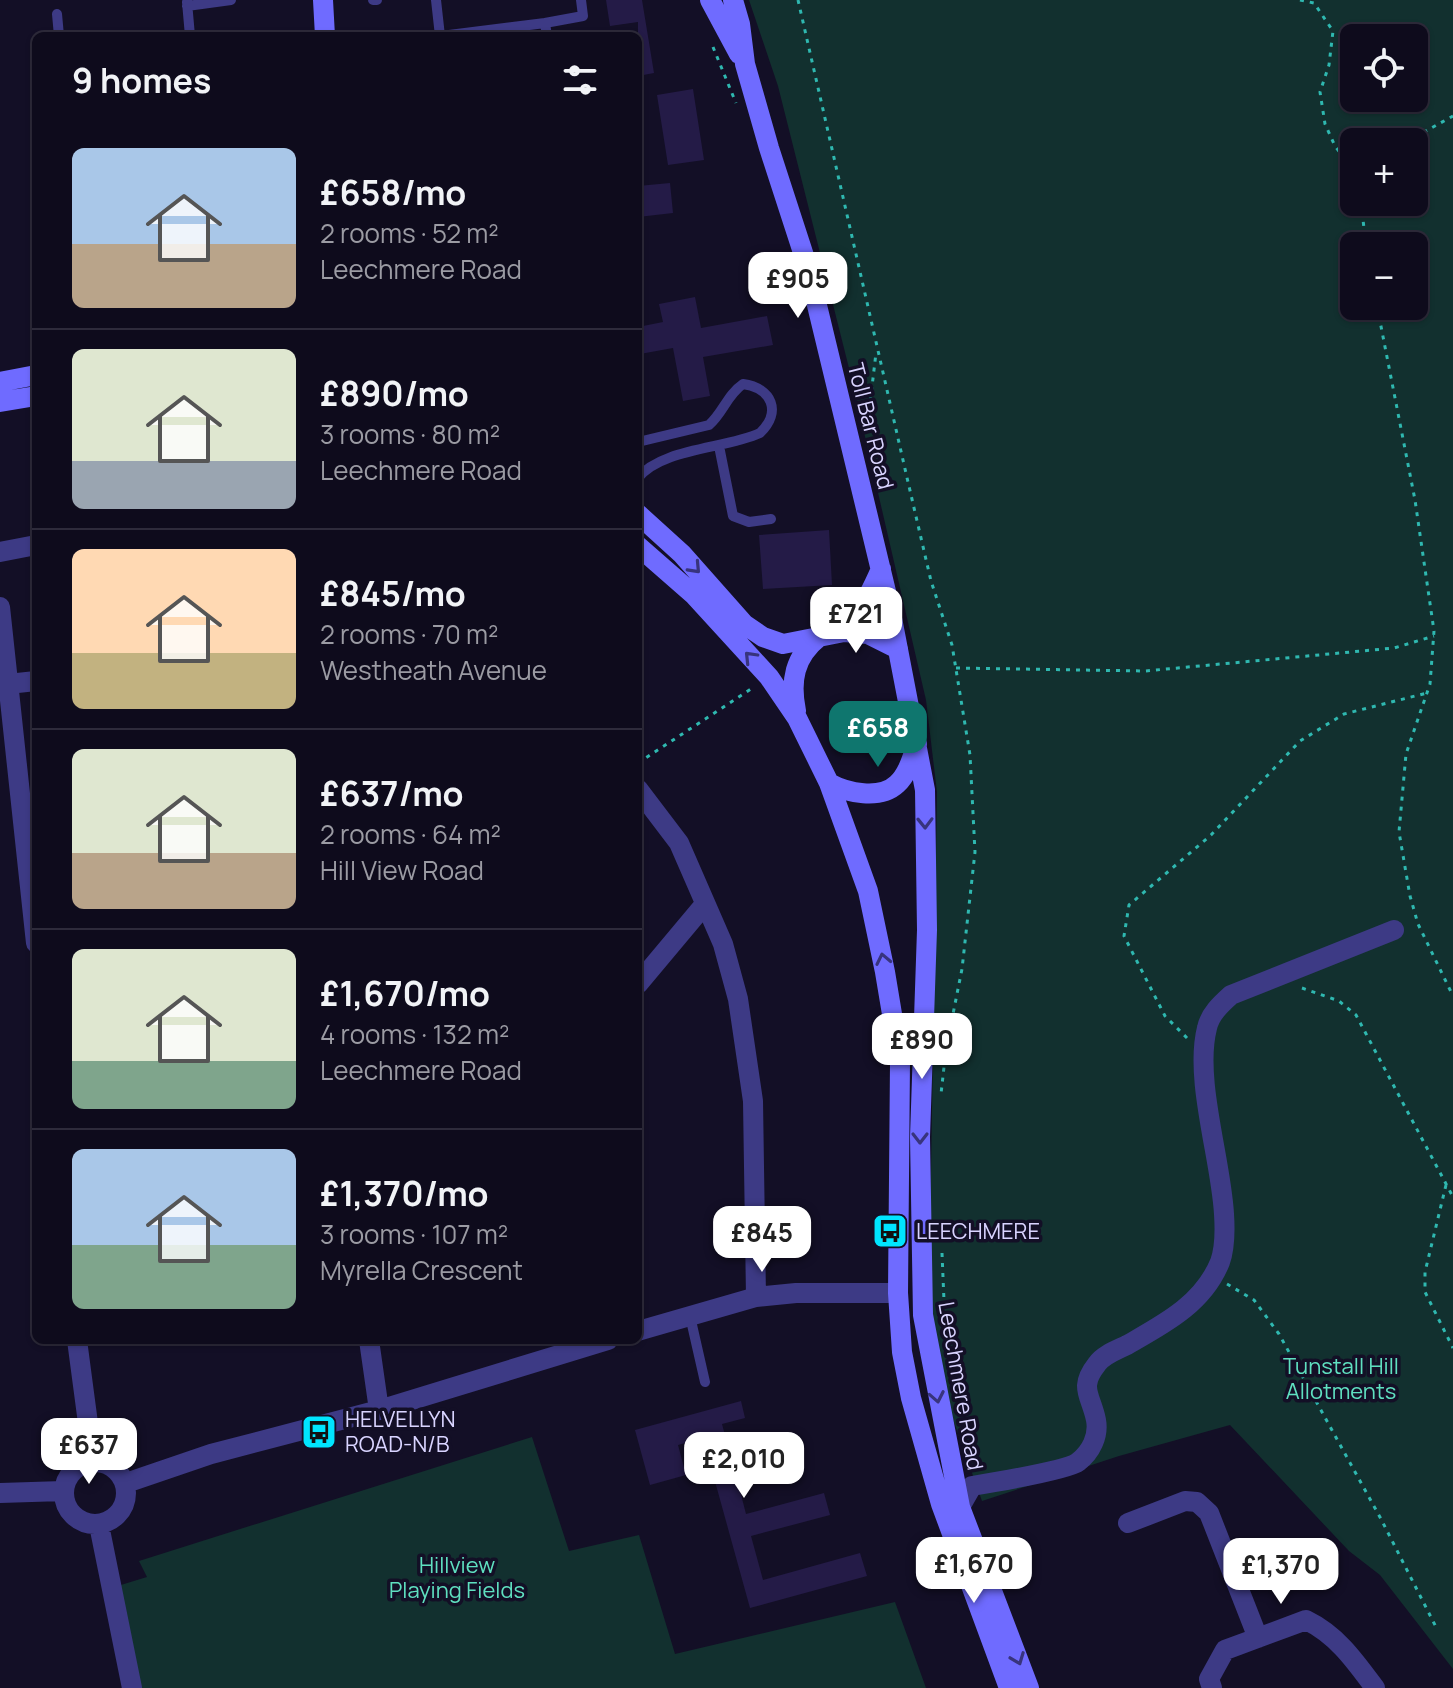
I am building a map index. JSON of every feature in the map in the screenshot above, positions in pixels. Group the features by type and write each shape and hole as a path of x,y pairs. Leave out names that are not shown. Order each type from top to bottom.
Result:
{"main road":[{"path":"323,0 325,32"},
{"name":"Toll Bar Road","path":"710,0 745,64"},
{"name":"Toll Bar Road","path":"733,0 740,24 745,64 808,268 890,608"},
{"path":"0,382 32,376"},
{"path":"0,402 32,397"},
{"path":"642,518 682,554 744,624 763,637 783,644 844,632 868,634 898,649"},
{"name":"Leechmere Road","path":"642,550 694,595 769,677 797,718 829,783 868,891 900,1062 898,1293 902,1347 915,1413 941,1504 1009,1688"},
{"path":"797,718 791,687 798,662 819,636 851,617 867,598 881,569"},
{"name":"Leechmere Road","path":"890,608 925,790 927,930 920,1069 921,1291 926,1343 960,1507 1029,1688"},
{"path":"829,783 841,790 870,794 895,787 907,772 917,744"},
{"path":"898,1293 921,1291"}],"street":[{"path":"0,552 32,546"},
{"path":"0,607 32,906"},
{"path":"8,684 32,681"},
{"path":"642,794 679,843 727,958 738,999 748,1051 755,1161 756,1297"},
{"path":"642,979 705,904"},
{"path":"960,1507 972,1486 1076,1463 1095,1443 1096,1421 1087,1397 1087,1379 1099,1361 1175,1317 1202,1292 1220,1261 1225,1231 1222,1185 1204,1078 1207,1026 1217,1008 1231,995 1394,930"},
{"path":"642,1330 756,1297 796,1293 898,1293"},
{"path":"78,1344 93,1461"},
{"path":"370,1344 379,1410"},
{"path":"126,1483 211,1454 379,1410 595,1344"},
{"path":"93,1461 107,1463 119,1471 126,1483 126,1502 116,1518 99,1525 80,1522 67,1509 63,1491 68,1476 78,1466 93,1461"},
{"path":"0,1493 63,1491"},
{"path":"1128,1523 1185,1501 1197,1502 1209,1513 1258,1638"},
{"path":"99,1525 132,1688"},
{"path":"1212,1688 1209,1679 1225,1650 1306,1620 1326,1630 1375,1688"}],"lane":[{"path":"190,32 187,3 231,0"},
{"path":"436,0 440,32"},
{"path":"472,32 583,16 581,0"},
{"path":"57,14 59,32"},
{"path":"545,23 546,32"},
{"path":"642,441 709,425 718,418 733,391 743,384 757,386 766,394 772,409 770,423 750,438 667,458 642,473"},
{"path":"719,446 733,516 749,522 771,519"},
{"path":"690,1316 705,1382"}],"path":[{"path":"798,0 931,581 952,645 970,755 975,852 962,969 946,1049 940,1101"},
{"path":"1300,0 1314,3 1333,31 1329,65 1320,92 1325,124 1340,153"},
{"path":"1428,130 1453,116"},
{"path":"1380,320 1415,500 1434,636 1427,693 1406,754 1399,832 1418,924 1453,996"},
{"path":"844,419 869,412 876,349"},
{"path":"956,668 1145,671 1394,648 1434,636"},
{"path":"642,760 769,677"},
{"path":"1204,1055 1165,1016 1124,936 1129,905 1211,835 1300,741 1344,714 1427,693"},
{"path":"1271,980 1339,1001 1356,1015 1453,1197"},
{"path":"1446,1185 1425,1272 1425,1292 1453,1348"},
{"path":"941,1247 945,1325"},
{"path":"1211,1276 1254,1300 1279,1334 1381,1519 1437,1629"}],"green space":[{"name":"Tunstall Hill Allotments","path":"749,0 1453,0 1453,1669 1380,1575 1349,1551 1230,1425 1119,1456 982,1501 944,1394 929,1300 937,792 926,700 851,376 778,86"},
{"name":"Hillview Playing Fields","path":"532,1437 569,1551 639,1535 675,1654 895,1602 926,1688 132,1688 111,1588 147,1577 139,1561"}],"building":[{"path":"606,0 642,0 654,73 642,75 642,32 638,32 638,22 610,26"},
{"path":"693,89 704,160 668,165 657,95"},
{"path":"670,183 673,213 642,217 642,186"},
{"path":"695,297 701,328 767,316 773,345 703,357 710,396 683,401 673,348 642,354 642,326 663,322 659,304"},
{"path":"829,530 832,585 763,589 759,535"},
{"path":"741,1401 745,1418 722,1424 729,1450 776,1437 783,1462 736,1475 746,1514 824,1493 830,1515 751,1536 763,1580 860,1553 867,1576 750,1608 703,1438 678,1445 686,1475 650,1485 635,1430"}],"place":[{"name":"LEECHMERE","path":"890,1231"},
{"name":"HELVELLYN ROAD-N/B","path":"319,1432"}]}
